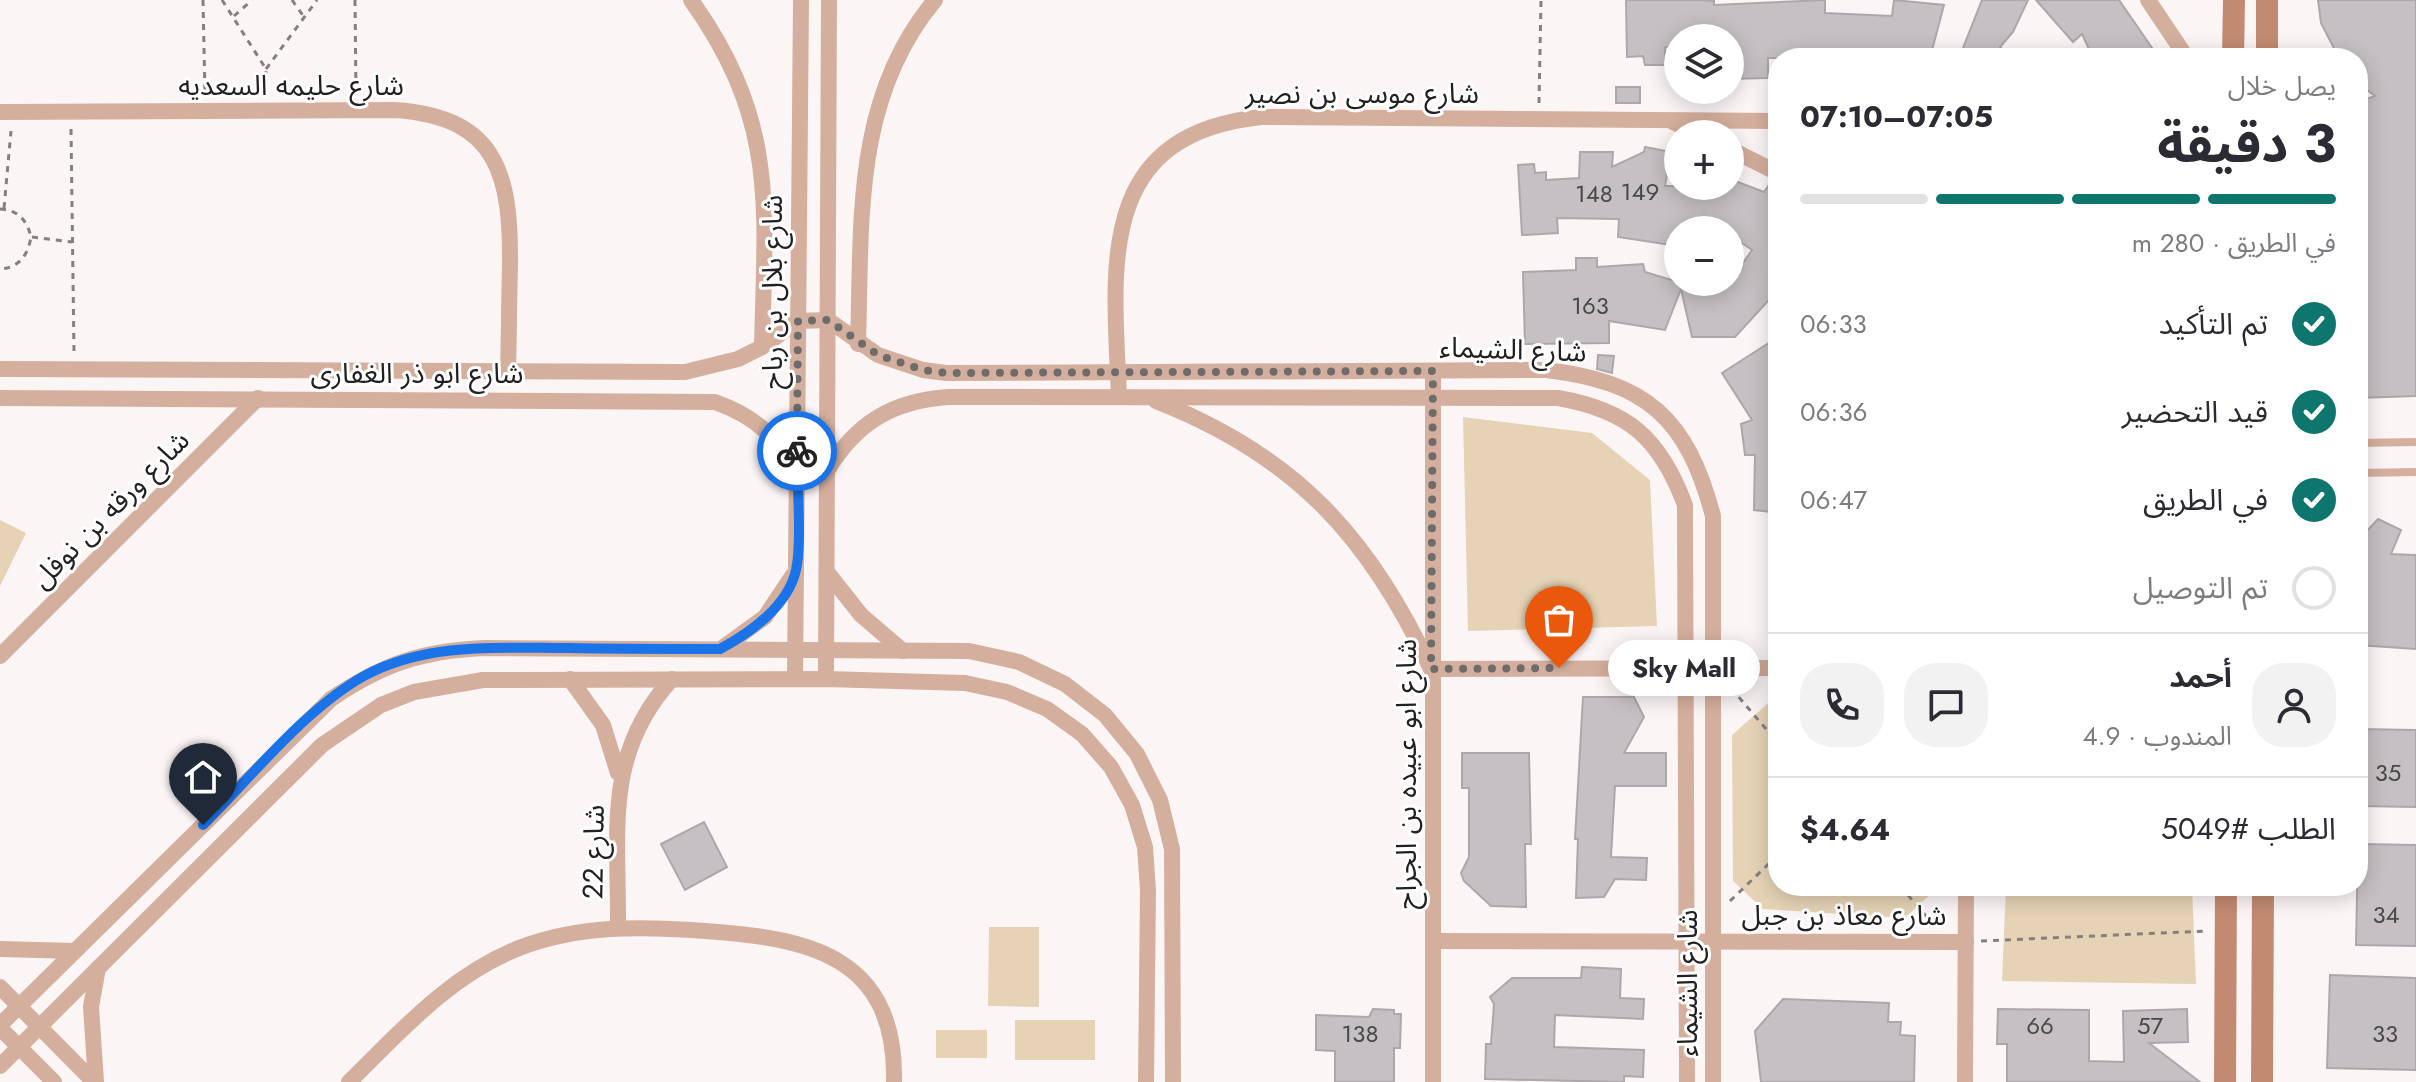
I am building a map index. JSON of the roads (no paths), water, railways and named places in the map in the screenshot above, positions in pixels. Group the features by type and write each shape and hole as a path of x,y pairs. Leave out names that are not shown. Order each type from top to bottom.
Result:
{"street":[{"path":"691,0 722,46 744,95 760,147 766,203 762,347"},
{"name":"شارع بلال بن رباح","path":"795,679 801,0"},
{"name":"شارع بلال بن رباح","path":"826,679 829,0"},
{"path":"858,344 865,161 878,108 899,57 935,0"},
{"path":"2148,0 2180,48"},
{"path":"2233,48 2234,0"},
{"path":"2267,0 2267,48"},
{"name":"شارع حليمه السعديه","path":"7,112 356,110 425,112 452,121 476,138 494,161 506,188 510,217 508,372"},
{"name":"شارع موسى بن نصير","path":"1119,397 1115,268 1118,235 1128,203 1145,174 1168,150 1196,132 1228,120 1261,117 1668,120"},
{"name":"شارع موسى بن نصير","path":"1744,121 1768,121"},
{"path":"1744,156 1768,168"},
{"path":"798,321 828,320"},
{"name":"شارع الشيماء","path":"828,320 858,344 900,364 946,373 1546,370 1594,376 1638,395 1675,427 1701,469 1713,516 1713,1082"},
{"name":"شارع ابو ذر الغفارى","path":"0,369 685,372 712,367 762,347 798,321"},
{"name":"شارع ابو عبيده بن الجراح","path":"1433,371 1433,1082"},
{"name":"شارع ابو ذر الغفارى","path":"0,398 715,402 742,412 767,429 785,452 797,479"},
{"name":"شارع ورقه بن نوفل","path":"0,656 258,398"},
{"path":"1147,398 1195,416 1240,440 1320,502 1355,539 1385,580 1431,669 1768,668"},
{"name":"شارع الشيماء","path":"827,471 843,446 864,424 890,408 918,399 1558,398 1593,404 1625,419 1652,442 1672,472 1685,505 1687,1082"},
{"path":"720,649 765,617 796,570"},
{"path":"826,572 861,615 903,651"},
{"path":"54,1082 0,1027 19,1007 331,699 365,676 403,659 443,650 484,648 969,651 1019,662 1075,691 1105,715 1137,754 1160,800 1172,849 1173,1082"},
{"path":"0,1066 322,745 381,705 448,683 570,679 826,679 965,683 1007,692 1047,709 1082,734 1111,767 1132,805 1145,847 1148,890 1146,1082"},
{"name":"شارع 22","path":"570,679 603,725 619,778 618,927"},
{"name":"شارع 22","path":"619,778 637,724 672,679"},
{"path":"203,825 222,844"},
{"path":"1965,1082 1966,896"},
{"path":"2225,1082 2226,896"},
{"path":"2262,1082 2263,896"},
{"path":"349,1082 437,996 476,969 519,948 565,934 618,927 762,935 824,951 848,967 868,988 883,1012 892,1040 894,1082"},
{"name":"شارع معاذ بن جبل","path":"1433,941 1966,942"},
{"path":"0,949 75,951"},
{"path":"95,1082 91,1007 98,968"},
{"path":"0,987 95,1082"}],"lane":[{"path":"2368,443 2416,442"},
{"path":"2368,473 2416,472"}],"place":[{"name":"Sky Mall","path":"1559,668"}]}
